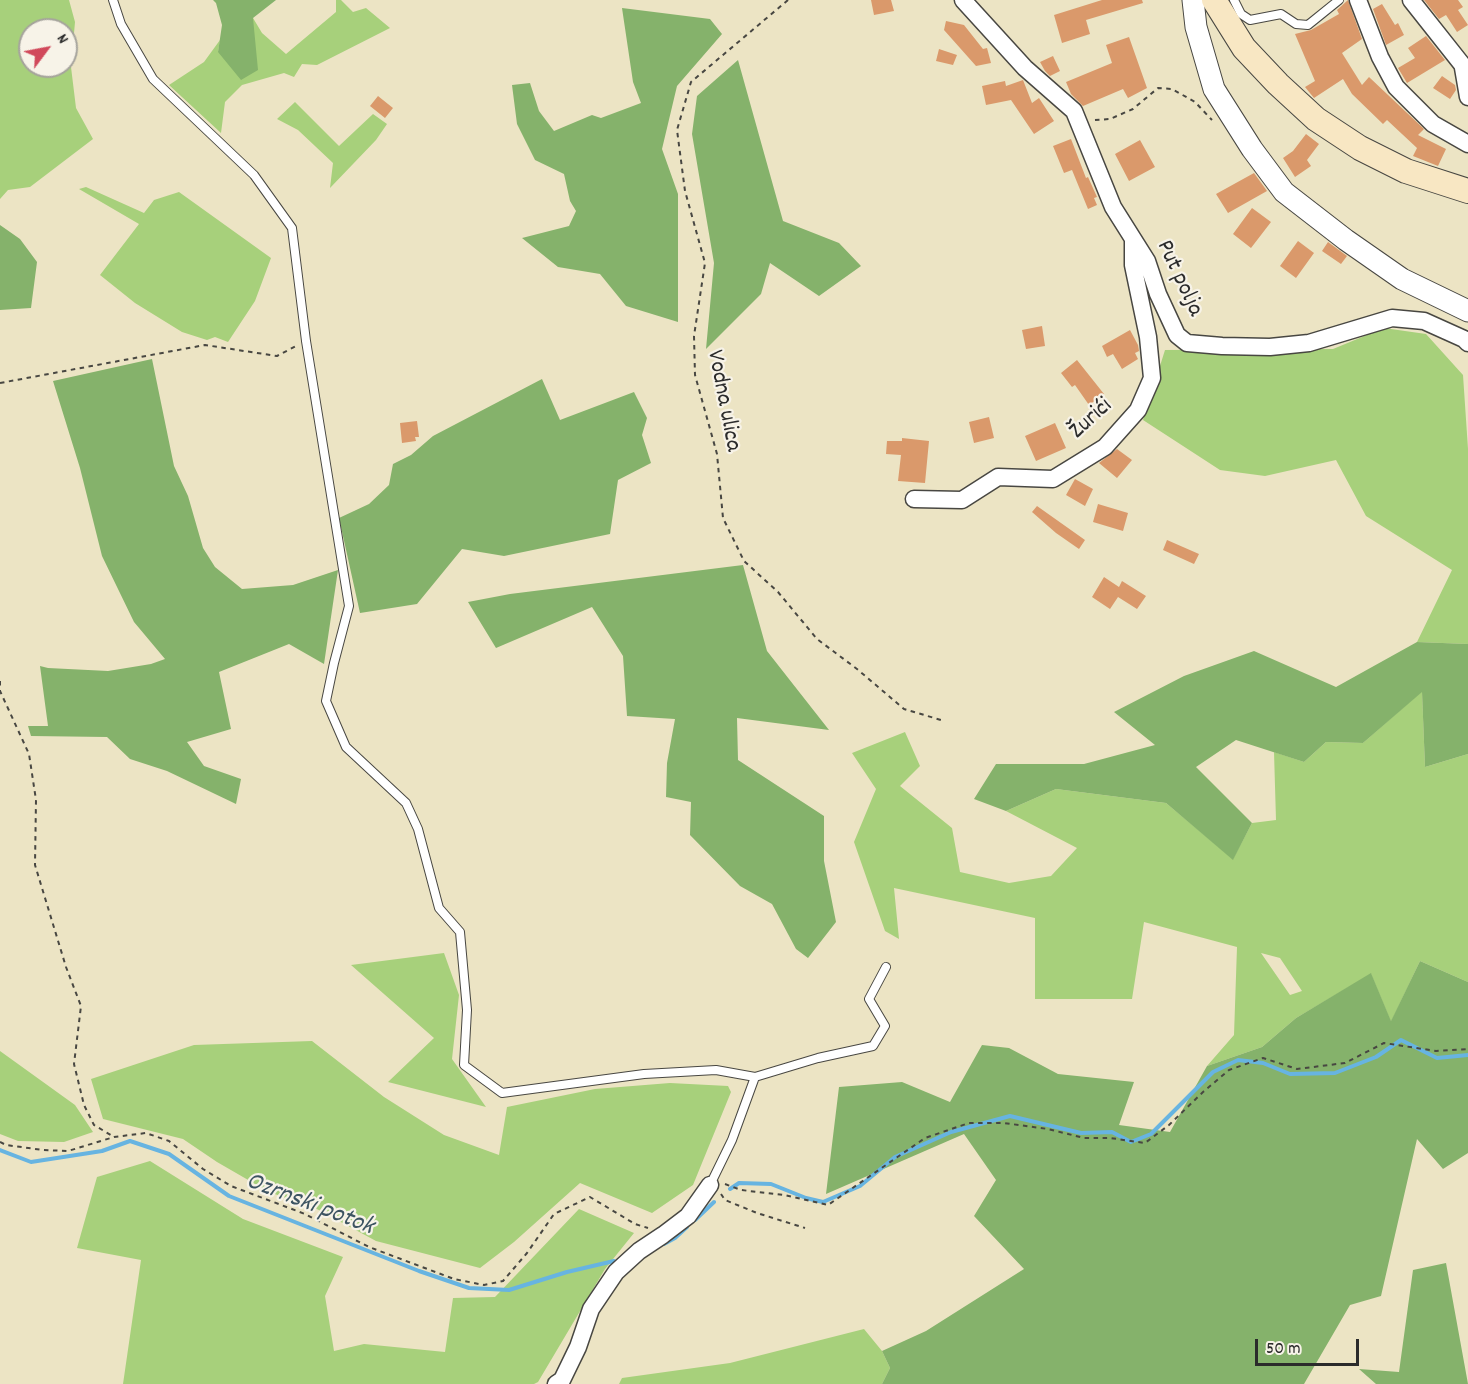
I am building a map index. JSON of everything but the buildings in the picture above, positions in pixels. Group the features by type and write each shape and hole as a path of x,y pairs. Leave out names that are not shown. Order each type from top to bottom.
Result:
{"main road":[{"path":"1214,0 1244,48 1316,119 1360,148 1406,171 1468,191"}],"street":[{"name":"Put polja","path":"963,0 1025,68 1074,111 1113,207 1147,261 1158,294 1177,335 1187,343 1270,347 1309,343 1392,318 1424,321 1468,343"},
{"path":"1193,0 1196,27 1214,89 1252,149 1284,192 1346,240 1402,279 1468,311"},
{"path":"1358,0 1380,57 1396,87 1433,124 1468,144"},
{"path":"1411,0 1466,70 1468,97"},
{"name":"Žurići","path":"914,498 962,500 998,477 1053,479 1105,447 1138,410 1152,378 1148,337 1133,265 1133,240"},
{"path":"556,1384 562,1380 578,1347 591,1309 616,1272 639,1251 688,1216 711,1182"}],"lane":[{"path":"113,0 121,24 153,79 254,175 292,228 306,341 350,606 326,701 346,747 406,803 418,829 439,908 460,932 467,1010 464,1065 502,1093 644,1074 716,1071 755,1077 818,1058 873,1046 885,1026 869,999 886,968"},
{"path":"1234,0 1241,14 1250,20 1281,14 1296,24 1308,25 1339,0"},
{"path":"711,1182 732,1140 755,1077"}],"path":[{"name":"Vodna ulica","path":"788,0 691,82 677,130 685,192 705,263 694,336 695,375 717,454 723,518 744,561 778,592 817,639 904,709 941,720"},
{"path":"1074,111 1094,120 1110,119 1133,109 1158,87 1172,89 1195,102 1218,126"},
{"path":"0,383 205,345 277,356 306,341"},
{"path":"0,681 0,691 29,754 36,800 35,865 66,967 81,1006 74,1064 81,1095 94,1125 114,1137"},
{"path":"711,1182 741,1190 784,1195 828,1205 925,1138 969,1123 1004,1123 1048,1129 1084,1138 1110,1138 1145,1143 1169,1125 1229,1070 1263,1058 1297,1069 1345,1063 1384,1043 1437,1051 1468,1049"},
{"path":"0,1142 6,1145 42,1150 68,1151 114,1137 146,1133 169,1141 203,1169 231,1186 306,1214 369,1247 454,1279 484,1285 503,1281 527,1254 554,1214 590,1197 635,1224 663,1235"},
{"path":"711,1182 725,1200 805,1228"}],"green space":[{"path":"0,0 69,0 74,18 18,18 18,78 72,78 76,108 93,139 30,187 8,190 0,199"},
{"path":"213,0 276,0 253,18 258,70 241,80 218,52 222,25 216,3"},
{"path":"336,0 341,0 353,12 366,8 390,28 317,65 302,64 294,77 284,73 242,85 225,102 221,133 169,85 204,62 220,40 218,52 253,18 262,33 286,54 336,12"},
{"path":"622,8 710,19 722,34 677,86 662,149 678,194 678,322 626,306 600,274 558,267 522,238 569,226 576,211 570,201 564,174 535,160 517,124 512,85 530,83 539,111 554,131 592,115 601,118 641,103 633,82"},
{"path":"738,60 783,221 839,243 861,266 819,296 770,263 761,294 706,349 714,263 692,134 697,96"},
{"path":"295,102 339,146 373,114 387,124 376,140 330,188 333,163 298,130 277,119"},
{"path":"86,187 144,213 154,200 179,192 271,258 255,301 228,342 215,337 207,340 182,332 135,303 100,275 139,224 79,189"},
{"path":"0,225 20,239 37,262 31,308 0,310"},
{"path":"1384,328 1426,334 1463,375 1468,449 1468,644 1417,642 1452,570 1366,516 1336,460 1265,476 1220,470 1143,420 1165,350 1333,349"},
{"path":"152,359 174,466 188,496 203,548 215,567 242,589 293,585 338,570 324,664 289,644 219,672 231,729 187,742 204,766 241,779 236,804 167,771 130,759 107,737 31,736 28,726 48,726 40,666 108,671 151,664 165,659 134,622 102,556 80,468 53,381"},
{"path":"542,379 560,420 634,392 647,418 642,435 651,463 618,480 610,534 504,556 462,549 417,604 360,613 339,518 369,504 389,485 393,464 411,455 433,436"},
{"path":"743,565 767,651 829,730 737,718 738,760 824,816 824,861 836,922 808,958 796,949 772,904 740,886 690,835 691,802 666,797 667,763 675,719 627,716 623,656 592,607 496,648 468,602 510,594"},
{"path":"1417,642 1468,644 1468,754 1425,767 1422,692 1363,743 1326,742 1304,762 1236,740 1196,767 1252,823 1233,860 1166,803 1056,789 1006,811 974,799 996,764 1084,764 1155,745 1114,712 1184,676 1254,651 1336,687"},
{"path":"1422,691 1425,767 1468,754 1468,982 1420,961 1391,1022 1371,974 1296,1018 1262,1047 1207,1066 1234,1035 1237,947 1144,922 1132,999 1035,999 1035,918 894,888 899,939 885,931 854,842 876,789 852,753 905,732 920,766 900,786 952,828 960,872 1009,883 1051,876 1077,848 1006,811 1056,789 1166,803 1233,859 1252,823 1276,820 1274,752 1304,762 1326,742 1363,743","holes":["1261,953 1280,958 1302,991 1290,995"]},
{"path":"444,953 459,995 452,1059 486,1107 388,1082 434,1038 351,965"},
{"path":"1420,961 1468,982 1468,1153 1443,1169 1417,1139 1381,1296 1350,1305 1304,1384 882,1384 890,1368 882,1351 926,1331 1024,1269 974,1216 996,1180 964,1134 826,1194 839,1087 902,1082 950,1102 982,1045 1009,1048 1058,1074 1134,1082 1119,1125 1170,1132 1207,1066 1262,1047 1296,1018 1371,973 1391,1021"},
{"path":"312,1041 384,1097 444,1135 499,1155 507,1107 595,1089 670,1083 728,1086 731,1092 693,1185 652,1213 580,1183 514,1242 480,1268 376,1241 315,1208 269,1192 183,1139 103,1119 91,1079 194,1045"},
{"path":"0,1051 75,1105 93,1132 64,1142 18,1141 0,1134"},
{"path":"150,1161 243,1219 343,1257 325,1296 334,1351 364,1344 445,1352 453,1298 495,1297 579,1209 634,1233 605,1269 538,1382 534,1384 123,1384 141,1260 77,1248 97,1177"},
{"path":"1446,1263 1468,1384 1376,1384 1359,1369 1399,1372 1413,1270"},
{"path":"864,1329 882,1351 890,1368 882,1384 619,1384 622,1378 730,1363"}],"waterway":[{"name":"Ozrnski potok","path":"730,1189 739,1183 771,1184 823,1202 860,1186 895,1157 951,1132 1010,1116 1081,1133 1112,1132 1131,1142 1151,1134 1213,1072 1238,1060 1263,1063 1290,1074 1335,1073 1376,1057 1401,1040 1437,1058 1468,1055"},
{"name":"Ozrnski potok","path":"0,1150 31,1162 102,1151 130,1141 169,1154 229,1196 419,1271 469,1288 509,1290 567,1272 614,1261"},
{"path":"695,1220 714,1202"},
{"path":"664,1244 687,1227"}]}
